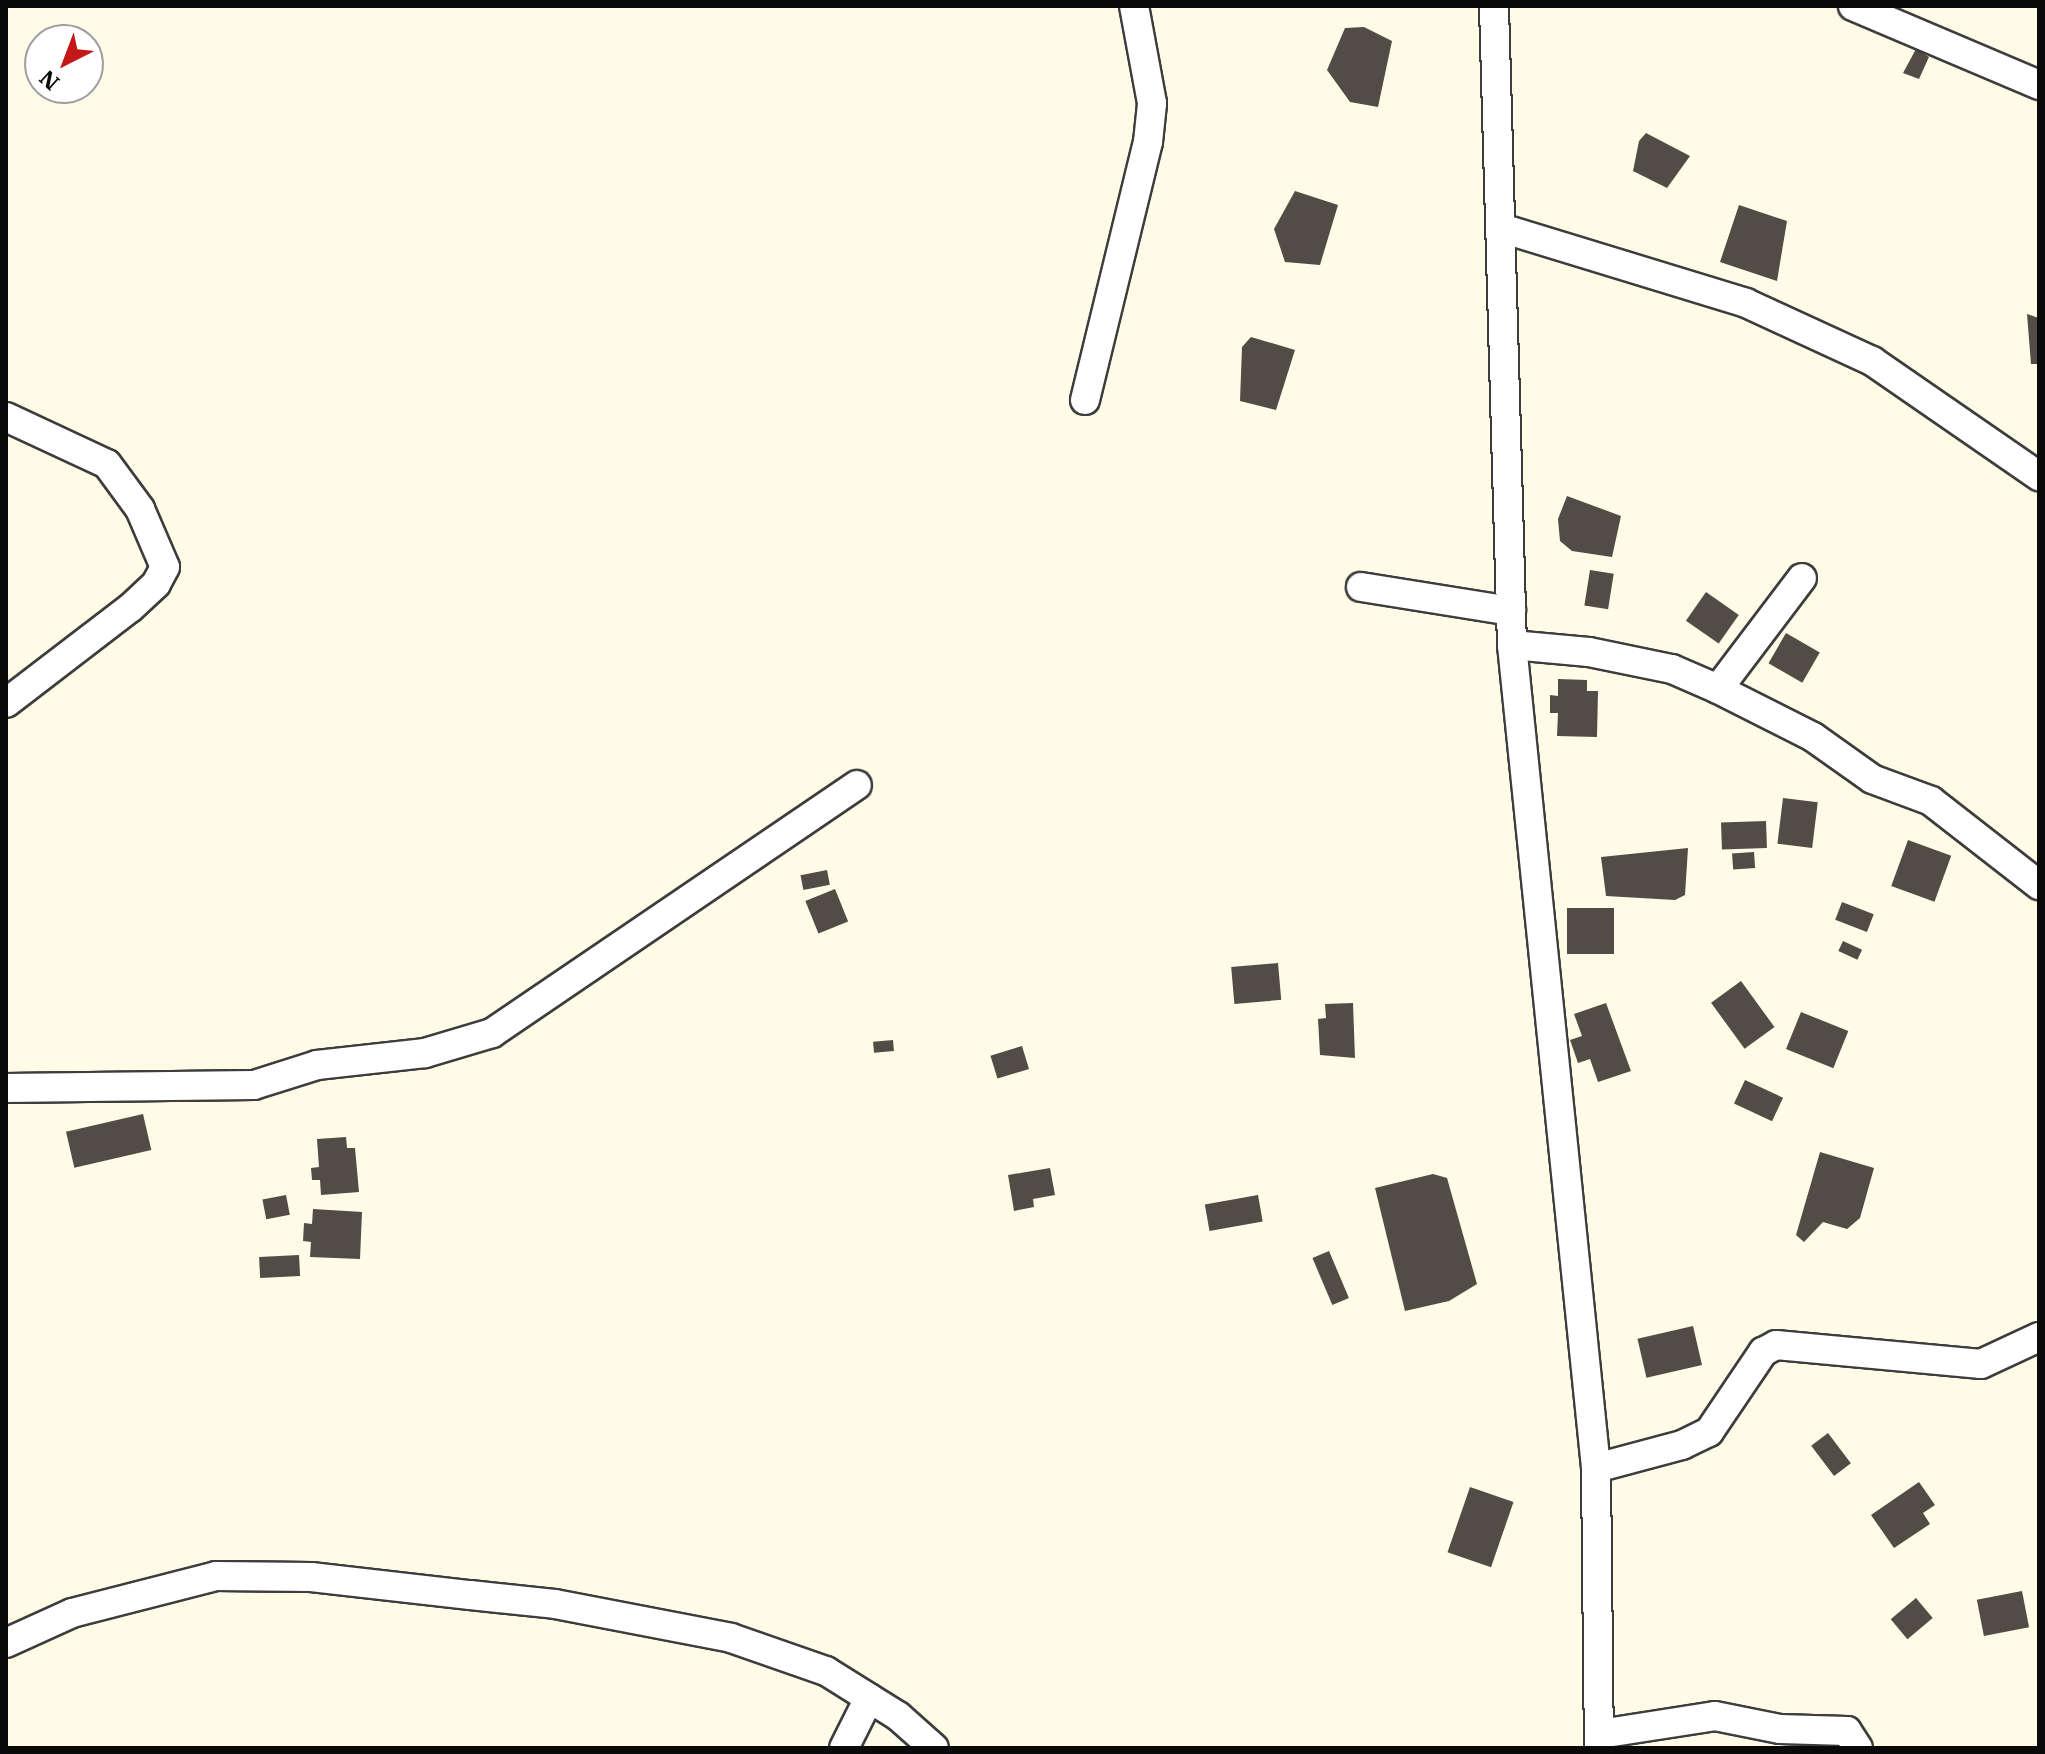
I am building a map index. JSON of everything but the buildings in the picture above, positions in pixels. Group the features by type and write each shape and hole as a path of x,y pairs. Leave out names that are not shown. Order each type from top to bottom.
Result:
{"street":[{"path":"1085,400 1148,142 1152,103 1134,6"},
{"path":"1494,6 1512,645 1596,1468 1600,1741 1715,1716 1780,1729 1847,1731 1858,1748"},
{"path":"1853,6 2039,85"},
{"path":"1501,228 1746,303 1872,361 2039,476"},
{"path":"6,417 107,464 140,509 165,567 156,584 130,608 6,703"},
{"path":"1718,689 1802,578"},
{"path":"1361,587 1511,611"},
{"path":"1512,645 1589,652 1672,669 1718,689 1813,737 1872,779 1931,801 2039,885"},
{"path":"6,1088 254,1085 317,1065 425,1053 492,1033 857,785"},
{"path":"1596,1468 1682,1445 1709,1432 1763,1352 1776,1345 1981,1364 2039,1337"},
{"path":"6,1643 72,1613 216,1576 311,1577 555,1604 685,1628 826,1671 869,1698 934,1748"},
{"path":"844,1748 869,1698"}]}
